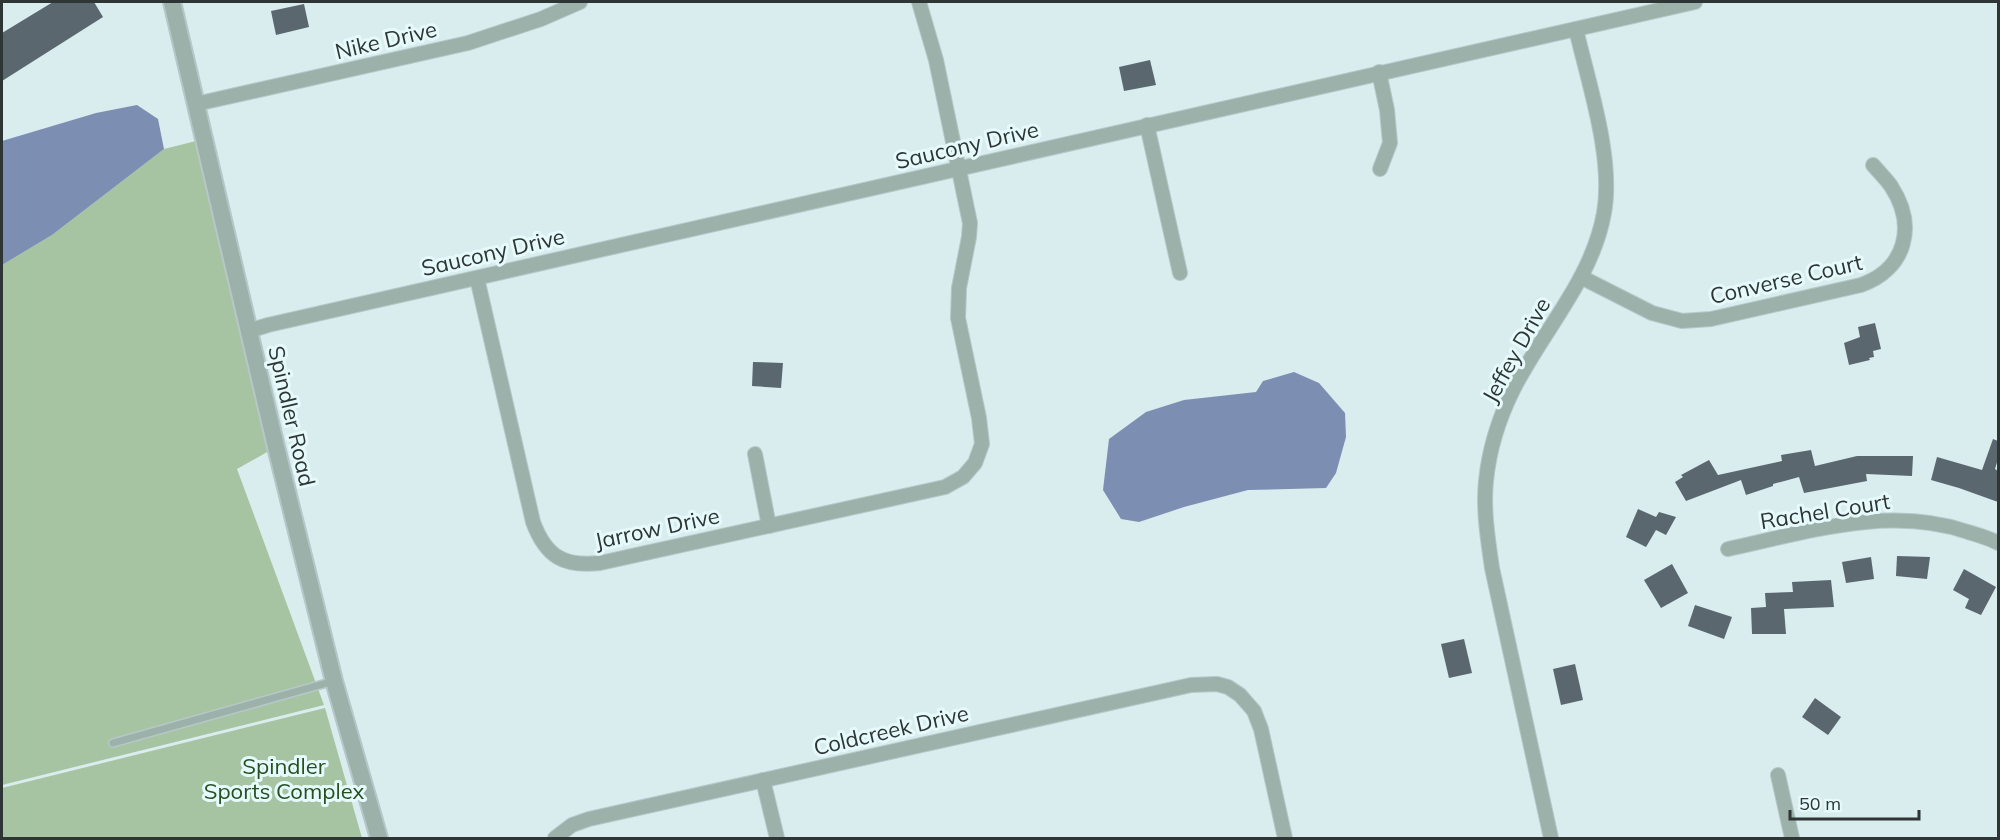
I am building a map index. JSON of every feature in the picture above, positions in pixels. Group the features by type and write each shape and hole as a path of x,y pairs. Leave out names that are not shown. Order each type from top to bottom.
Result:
{"street":[{"name":"Spindler Road","path":"172,2 334,681 379,838"},
{"name":"Nike Drive","path":"196,104 468,43 541,20 580,2"},
{"path":"919,2 936,60 959,168"},
{"name":"Saucony Drive","path":"249,331 1379,72 1695,2"},
{"name":"Jeffey Drive","path":"1551,838 1492,568 1486,523 1485,482 1493,444 1513,389 1581,277 1598,241 1605,210 1606,177 1601,138 1576,29"},
{"path":"1379,72 1387,110 1390,143 1380,169"},
{"path":"1148,125 1180,273"},
{"name":"Converse Court","path":"1581,277 1652,314 1696,321 1876,280 1897,259 1906,231 1904,214 1892,187 1873,165"},
{"name":"Jarrow Drive","path":"477,278 533,522 538,536 554,556 581,565 600,563 945,486 963,477 975,463 982,444 958,318 959,288 970,223 959,168"},
{"path":"755,454 769,526"},
{"name":"Rachel Court","path":"1728,549 1843,525 1906,519 1958,528 1998,543"},
{"name":"Coldcreek Drive","path":"555,838 572,825 589,819 1191,685 1217,684 1228,687 1240,695 1254,711 1261,729 1285,838"},
{"path":"1778,775 1792,838"},
{"path":"763,780 777,838"}],"lane":[{"path":"113,743 334,681"}],"green space":[{"path":"204,139 276,447 237,469 324,705 2,785 2,265 52,235 164,149"},
{"name":"Spindler Sports Complex","path":"325,708 362,838 2,838 2,788"}],"water":[{"path":"137,105 158,119 164,149 52,235 2,265 2,141 96,113"},
{"path":"1294,372 1319,383 1345,413 1346,437 1336,473 1326,488 1248,490 1139,522 1121,519 1103,490 1109,439 1146,412 1184,400 1256,392 1263,381"}],"building":[{"path":"53,2 94,2 103,17 2,81 2,33"},
{"path":"304,4 309,27 276,35 271,11"},
{"path":"1150,60 1156,85 1124,91 1119,67"},
{"path":"1875,323 1881,349 1873,351 1874,357 1869,358 1870,360 1849,365 1844,343 1860,337 1858,327"},
{"path":"753,362 783,363 781,388 752,386"},
{"path":"1993,439 1998,441 1998,459 1995,469 1998,471 1998,502 1931,480 1937,457 1982,470"},
{"path":"1811,450 1815,466 1857,456 1913,456 1912,476 1866,474 1867,481 1804,493 1799,477 1746,495 1741,480 1686,501 1675,482 1683,477 1681,475 1709,460 1718,475 1782,461 1781,455"},
{"path":"1638,509 1656,517 1659,512 1676,517 1666,535 1656,530 1646,547 1626,537"},
{"path":"1897,556 1930,557 1927,579 1896,576"},
{"path":"1871,557 1874,579 1846,583 1842,562"},
{"path":"1672,564 1688,593 1661,608 1644,580"},
{"path":"1964,569 1996,587 1981,615 1965,608 1969,599 1953,590"},
{"path":"1831,580 1834,607 1784,609 1786,634 1752,634 1751,608 1766,607 1765,593 1793,592 1792,582"},
{"path":"1695,605 1732,617 1724,639 1688,626"},
{"path":"1464,639 1472,673 1449,678 1441,644"},
{"path":"1575,664 1583,700 1561,705 1553,669"},
{"path":"1815,698 1841,717 1828,735 1802,717"}]}
